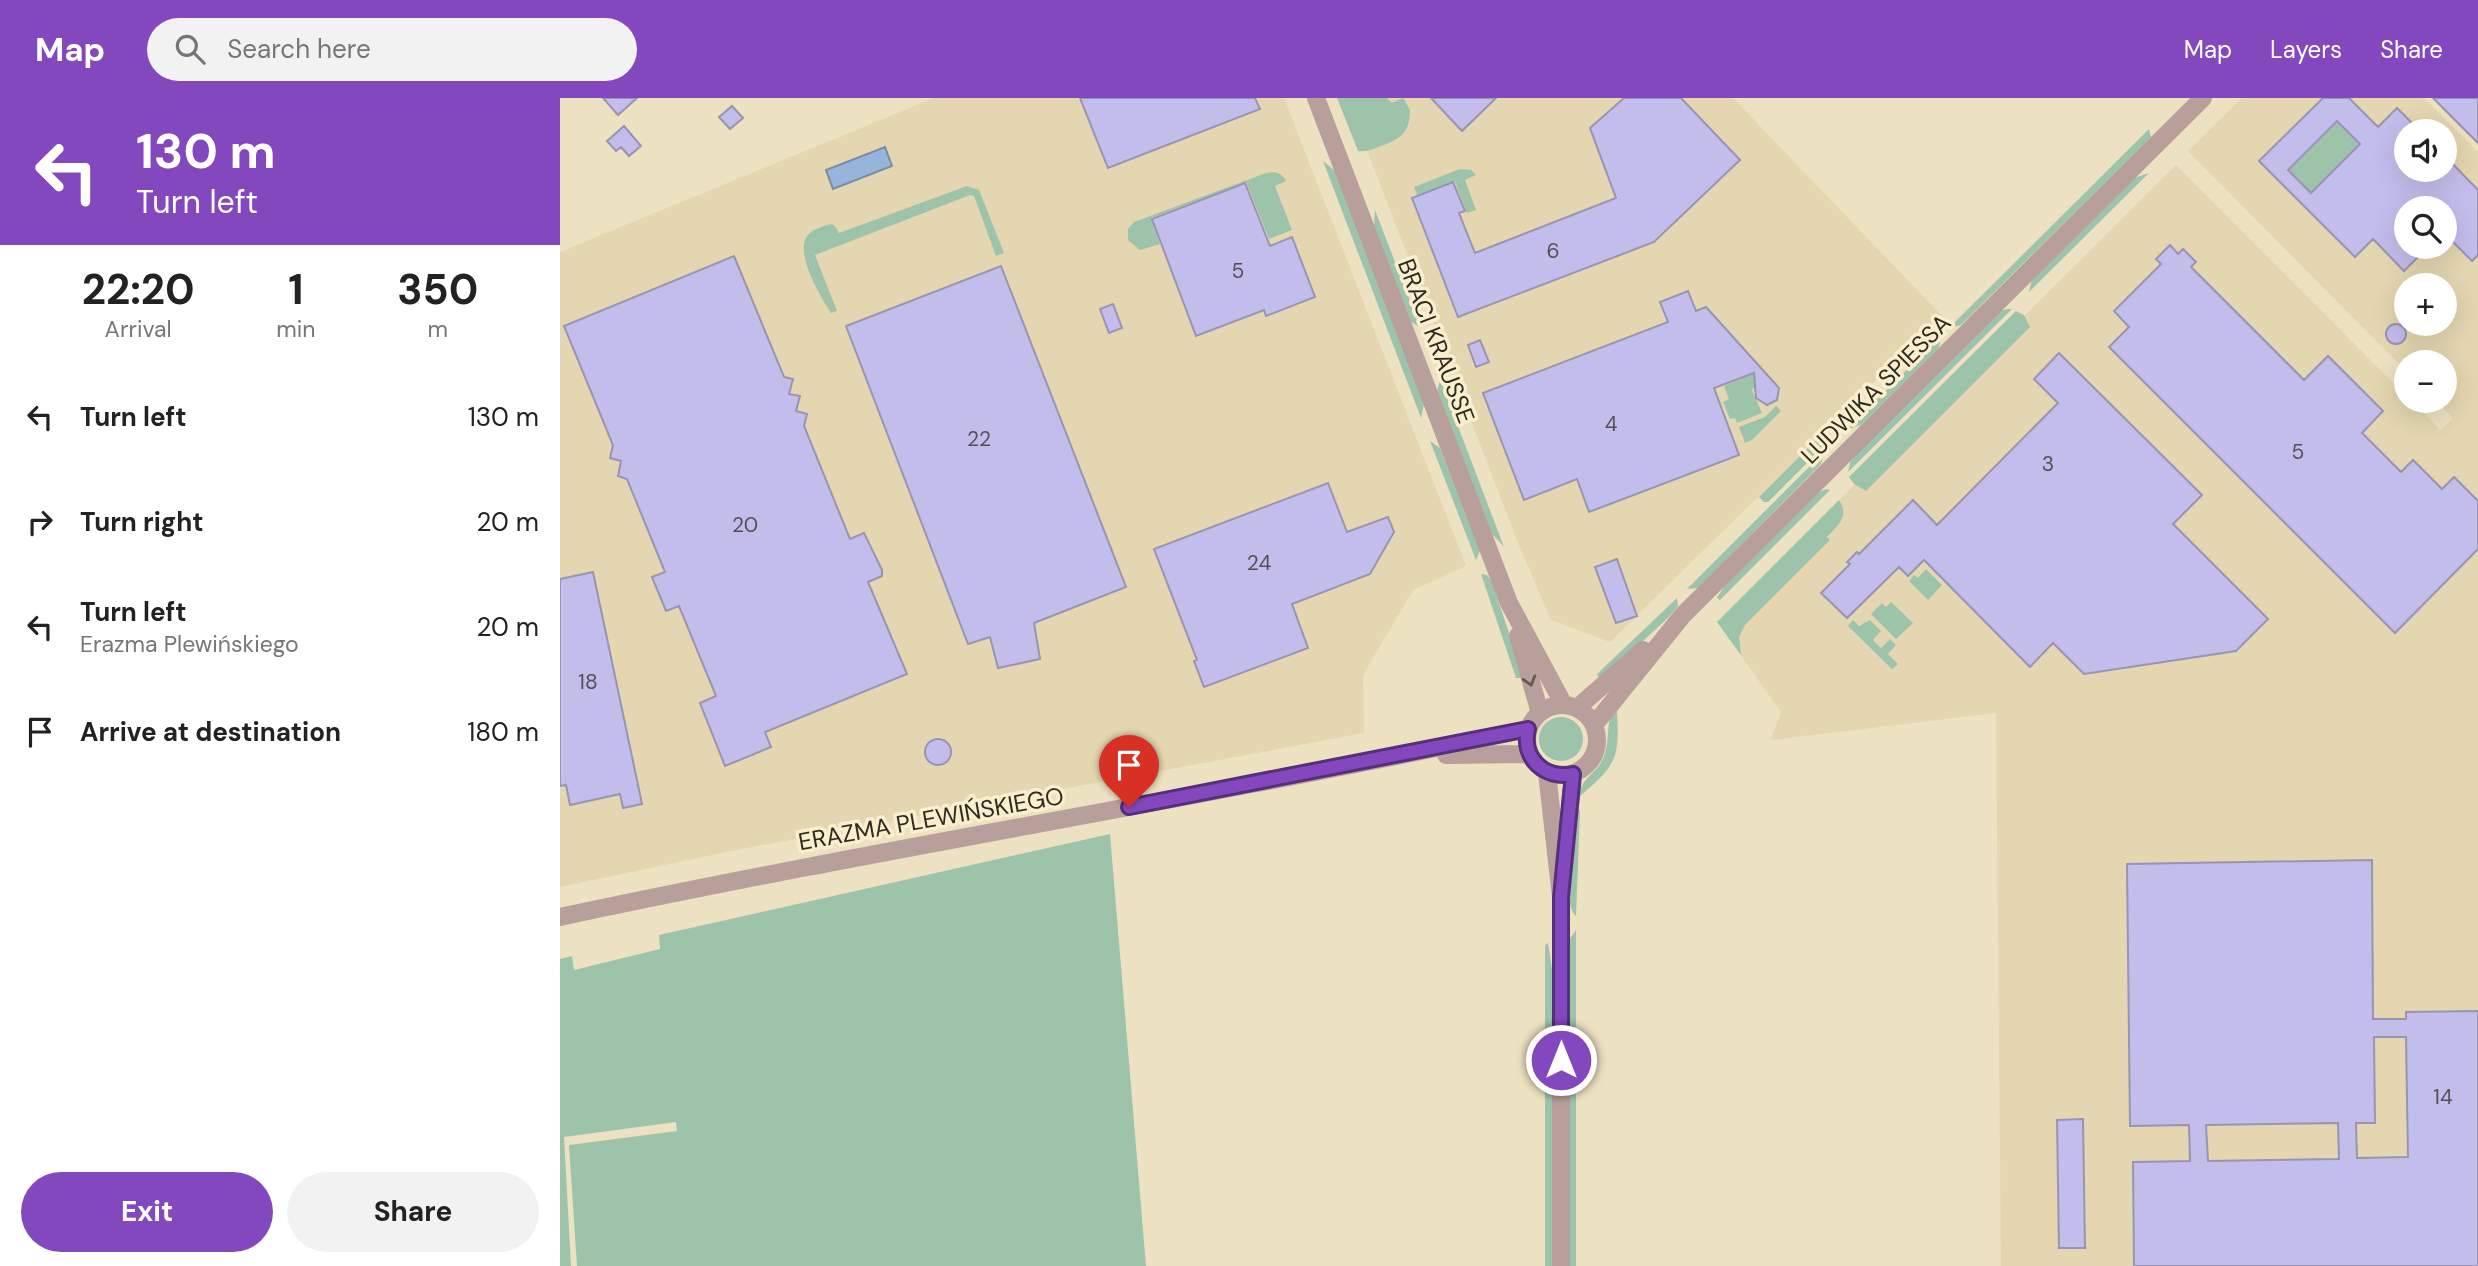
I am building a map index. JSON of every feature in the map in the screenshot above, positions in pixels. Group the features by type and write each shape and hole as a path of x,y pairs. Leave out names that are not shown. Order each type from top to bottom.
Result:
{"street":[{"name":"BRACI KRAUSSE","path":"1316,98 1509,603 1540,713"},
{"name":"LUDWIKA SPIESSA","path":"1594,725 1682,615 2203,98"},
{"name":"BRACI KRAUSSE","path":"1509,603 1571,706"},
{"path":"1571,706 1594,725 1597,733 1596,750 1587,765 1573,774 1560,776 1547,773 1537,765 1527,742 1528,729 1540,713 1547,708 1571,706 1682,615"},
{"name":"ERAZMA PLEWIŃSKIEGO","path":"560,918 771,873 1394,757 1528,729"},
{"name":"ERAZMA PLEWIŃSKIEGO","path":"1394,757 1497,752 1530,754"},
{"path":"1547,773 1561,897"},
{"path":"1560,1266 1561,897 1573,774"}],"shaded area":[{"path":"934,98 1284,98 1466,566 1413,590 1363,675 1364,733 731,851 560,887 560,252"},
{"path":"1347,98 1733,98 1942,316 1610,642 1551,620 1518,543"},
{"path":"2242,98 2424,98 2445,119 2394,119 2394,182 2457,182 2457,131 2478,152 2478,1266 2001,1266 1996,713 1771,740 1781,712 1717,622 2176,165 2394,384 2394,413 2423,413 2441,430 2453,418 2448,413 2457,413 2457,350 2394,350 2394,359 2188,151"}],"green space":[{"path":"1337,98 1387,98 1392,103 1403,98 1410,110 1406,130 1394,141 1370,150 1358,151"},
{"path":"2337,121 2360,144 2311,193 2288,170"},
{"path":"2149,129 2151,137 1961,325 1949,328"},
{"path":"1323,161 1335,171 1424,404 1421,418"},
{"path":"1460,169 1471,170 1476,175 1465,180 1476,210 1467,213 1455,182 1418,197 1414,187"},
{"path":"1266,173 1278,173 1286,181 1275,186 1292,230 1269,239 1246,182 1151,218 1160,244 1140,250 1128,240 1128,229 1134,222"},
{"path":"2149,173 2029,292 2032,279 2134,178"},
{"path":"967,186 979,190 1004,253 996,256 974,196 970,195 815,255 837,311 831,313 815,285 806,261 805,240 810,233 831,224 839,233"},
{"path":"1375,210 1420,327 1411,322 1374,227"},
{"path":"2012,309 1848,472 1851,459 2000,311"},
{"path":"2016,311 2024,315 2030,327 1866,491 1854,484 1849,477"},
{"path":"1941,336 1939,348 1861,425 1846,430"},
{"path":"1753,374 1756,385 1752,390 1762,413 1737,423 1735,418 1730,419 1723,402 1729,399 1724,386"},
{"path":"1440,379 1504,547 1492,534 1437,392"},
{"path":"1776,406 1781,411 1752,440 1745,443 1739,427 1765,417"},
{"path":"1821,435 1825,445 1768,502 1764,502 1759,497"},
{"path":"1430,441 1440,448 1480,551 1476,560"},
{"path":"1825,451 1821,464 1698,588 1687,589"},
{"path":"1830,490 1720,600 1717,598 1725,585 1819,492"},
{"path":"1839,500 1843,516 1827,537 1830,540 1745,625 1739,637 1741,655 1717,622"},
{"path":"1926,569 1942,585 1928,600 1909,581 1914,575 1918,578"},
{"path":"1481,574 1487,575 1492,582 1524,678 1516,678"},
{"path":"1677,598 1678,606 1671,615 1600,681 1597,674"},
{"path":"1891,602 1913,623 1896,639 1871,614 1882,603 1886,607"},
{"path":"1853,620 1859,626 1870,620 1881,631 1873,640 1881,648 1890,639 1896,645 1888,654 1898,664 1892,669 1848,626"},
{"path":"1613,707 1617,712 1618,728 1613,761 1601,777 1579,797 1583,784 1604,756"},
{"path":"1561,717 1570,718 1577,723 1582,730 1582,748 1577,755 1570,760 1561,761 1552,760 1545,755 1540,748 1539,739 1540,730 1545,723 1552,718"},
{"path":"1577,807 1580,811 1576,916 1571,908 1568,881"},
{"path":"1110,834 1146,1266 577,1266 569,1145 677,1131 676,1122 564,1137 571,1266 560,1266 560,959 572,956 574,970 660,949 659,935"},
{"path":"1576,930 1576,1266 1569,1266 1569,940"},
{"path":"1548,943 1552,969 1552,1266 1545,1266 1545,945"}],"water":[{"path":"885,147 892,166 833,189 826,170"}],"building":[{"path":"603,98 637,98 618,115"},
{"path":"1080,98 1255,98 1260,109 1108,168"},
{"path":"1431,98 1496,98 1462,131"},
{"path":"1624,98 1681,98 1740,160 1654,242 1458,317 1412,198 1453,182 1465,211 1459,213 1475,253 1616,198 1590,128"},
{"path":"2323,98 2349,98 2378,127 2397,108 2408,119 2394,119 2394,182 2457,182 2457,168 2478,190 2478,255 2472,261 2457,246 2457,196 2394,196 2394,259 2416,259 2404,271 2373,239 2355,257 2259,161","holes":["2337,121 2360,144 2311,193 2288,170"]},
{"path":"2433,98 2478,98 2478,143 2457,119"},
{"path":"732,106 743,118 730,129 719,117"},
{"path":"624,126 641,146 629,156 621,147 616,151 607,141"},
{"path":"1245,183 1270,246 1292,237 1315,297 1266,316 1264,310 1196,336 1152,219"},
{"path":"2170,245 2178,254 2183,249 2196,262 2191,267 2304,380 2328,356 2383,411 2362,433 2401,472 2413,460 2442,489 2454,477 2478,501 2478,549 2395,633 2109,347 2129,327 2114,311 2161,264 2156,259"},
{"path":"734,256 784,377 793,379 789,394 800,396 796,411 807,414 804,426 850,539 864,533 882,570 882,576 868,582 907,674 765,732 771,747 725,766 700,703 716,696 679,606 666,611 652,577 665,572 627,479 618,476 621,461 610,458 613,445 564,326"},
{"path":"1001,266 1126,587 1034,623 1040,659 998,668 990,637 968,644 846,326"},
{"path":"1688,291 1696,311 1706,307 1779,388 1777,400 1767,405 1756,398 1754,373 1714,388 1739,455 1589,512 1577,479 1524,500 1483,393 1668,322 1660,302"},
{"path":"1113,304 1122,328 1109,333 1100,309"},
{"path":"2392,325 2394,336 2406,336 2400,343 2392,343 2387,338 2387,330"},
{"path":"1480,340 1489,362 1476,367 1468,345"},
{"path":"2059,353 2202,495 2173,524 2268,619 2236,651 2084,674 2053,643 2030,667 1924,560 1908,576 1899,567 1847,618 1821,593 1850,564 1847,562 1857,552 1859,554 1913,500 1937,525 2058,403 2034,379"},
{"path":"1328,483 1347,532 1388,517 1394,532 1370,574 1292,604 1308,648 1204,687 1194,661 1197,660 1154,549"},
{"path":"1617,559 1637,616 1616,623 1595,567"},
{"path":"593,572 642,804 623,808 620,794 570,805 566,785 560,786 560,579"},
{"path":"938,739 947,743 951,752 947,761 938,765 929,761 925,752 929,743"},
{"path":"2372,860 2373,1019 2406,1019 2406,1012 2478,1011 2478,1266 2134,1266 2133,1162 2190,1161 2189,1125 2130,1126 2127,864","holes":["2374,1037 2406,1037 2408,1157 2357,1158 2356,1123 2375,1123","2338,1123 2339,1159 2208,1161 2206,1125"]},
{"path":"2083,1119 2085,1248 2059,1248 2057,1120"}],"route":[{"path":"1129,807 1528,729 1527,748 1532,760 1542,770 1560,776 1573,774 1561,897 1561,1060"}]}
